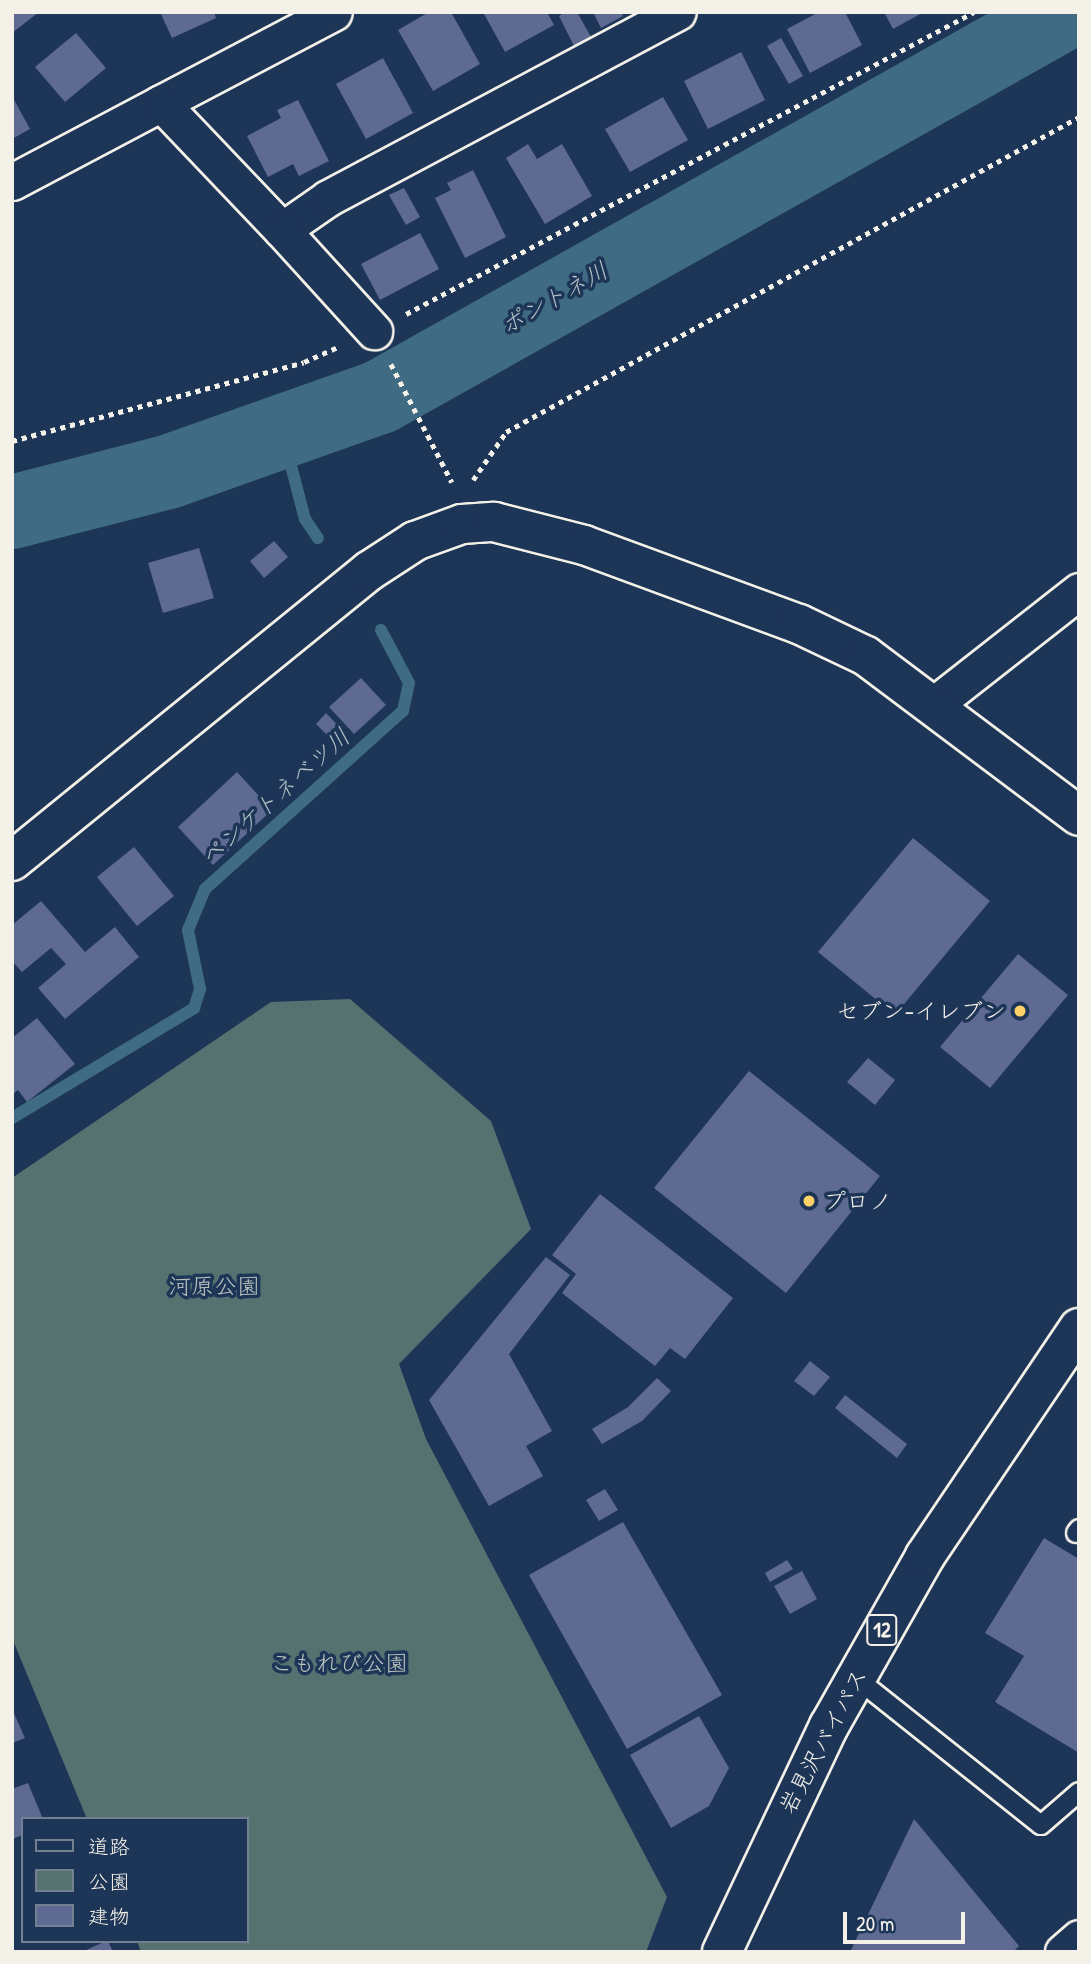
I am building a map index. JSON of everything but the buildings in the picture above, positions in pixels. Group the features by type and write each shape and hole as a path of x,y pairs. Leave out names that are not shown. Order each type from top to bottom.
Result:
{"main road":[{"path":"12,861 369,571 415,541 462,524 536,528 739,601 866,656 935,704 1079,816"},
{"name":"岩見沢バイパス","path":"722,1952 781,1819 856,1678 938,1534 1079,1328"}],"street":[{"path":"12,182 334,12"},
{"path":"282,230 328,198 678,12"},
{"path":"161,103 282,230 380,343"},
{"path":"935,704 1079,591"},
{"path":"1063,1952 1079,1938"}],"lane":[{"path":"856,1678 1041,1825 1079,1792"}],"path":[{"path":"12,441 380,343 974,12"},
{"path":"473,480 506,432 1079,117"},
{"path":"380,343 452,482"}],"green space":[{"path":"350,999 491,1121 531,1229 399,1364 426,1439 667,1897 646,1952 141,1952 138,1943 248,1943 248,1817 86,1817 12,1638 12,1178 271,1002"}],"waterway":[{"name":"ポントネ川","path":"12,512 168,472 380,397 1066,12"},
{"name":"ペンケトネベツ川","path":"282,431 305,519 318,538"},
{"name":"ペンケトネベツ川","path":"12,1118 194,1008 200,989 188,930 205,889 403,711 409,683 381,630"}],"place":[{"name":"セブン-イレブン","path":"1020,1011"},
{"name":"プロノ","path":"809,1201"}],"park label":[{"name":"河原公園","path":"214,1286"},
{"name":"こもれび公園","path":"339,1663"}]}
